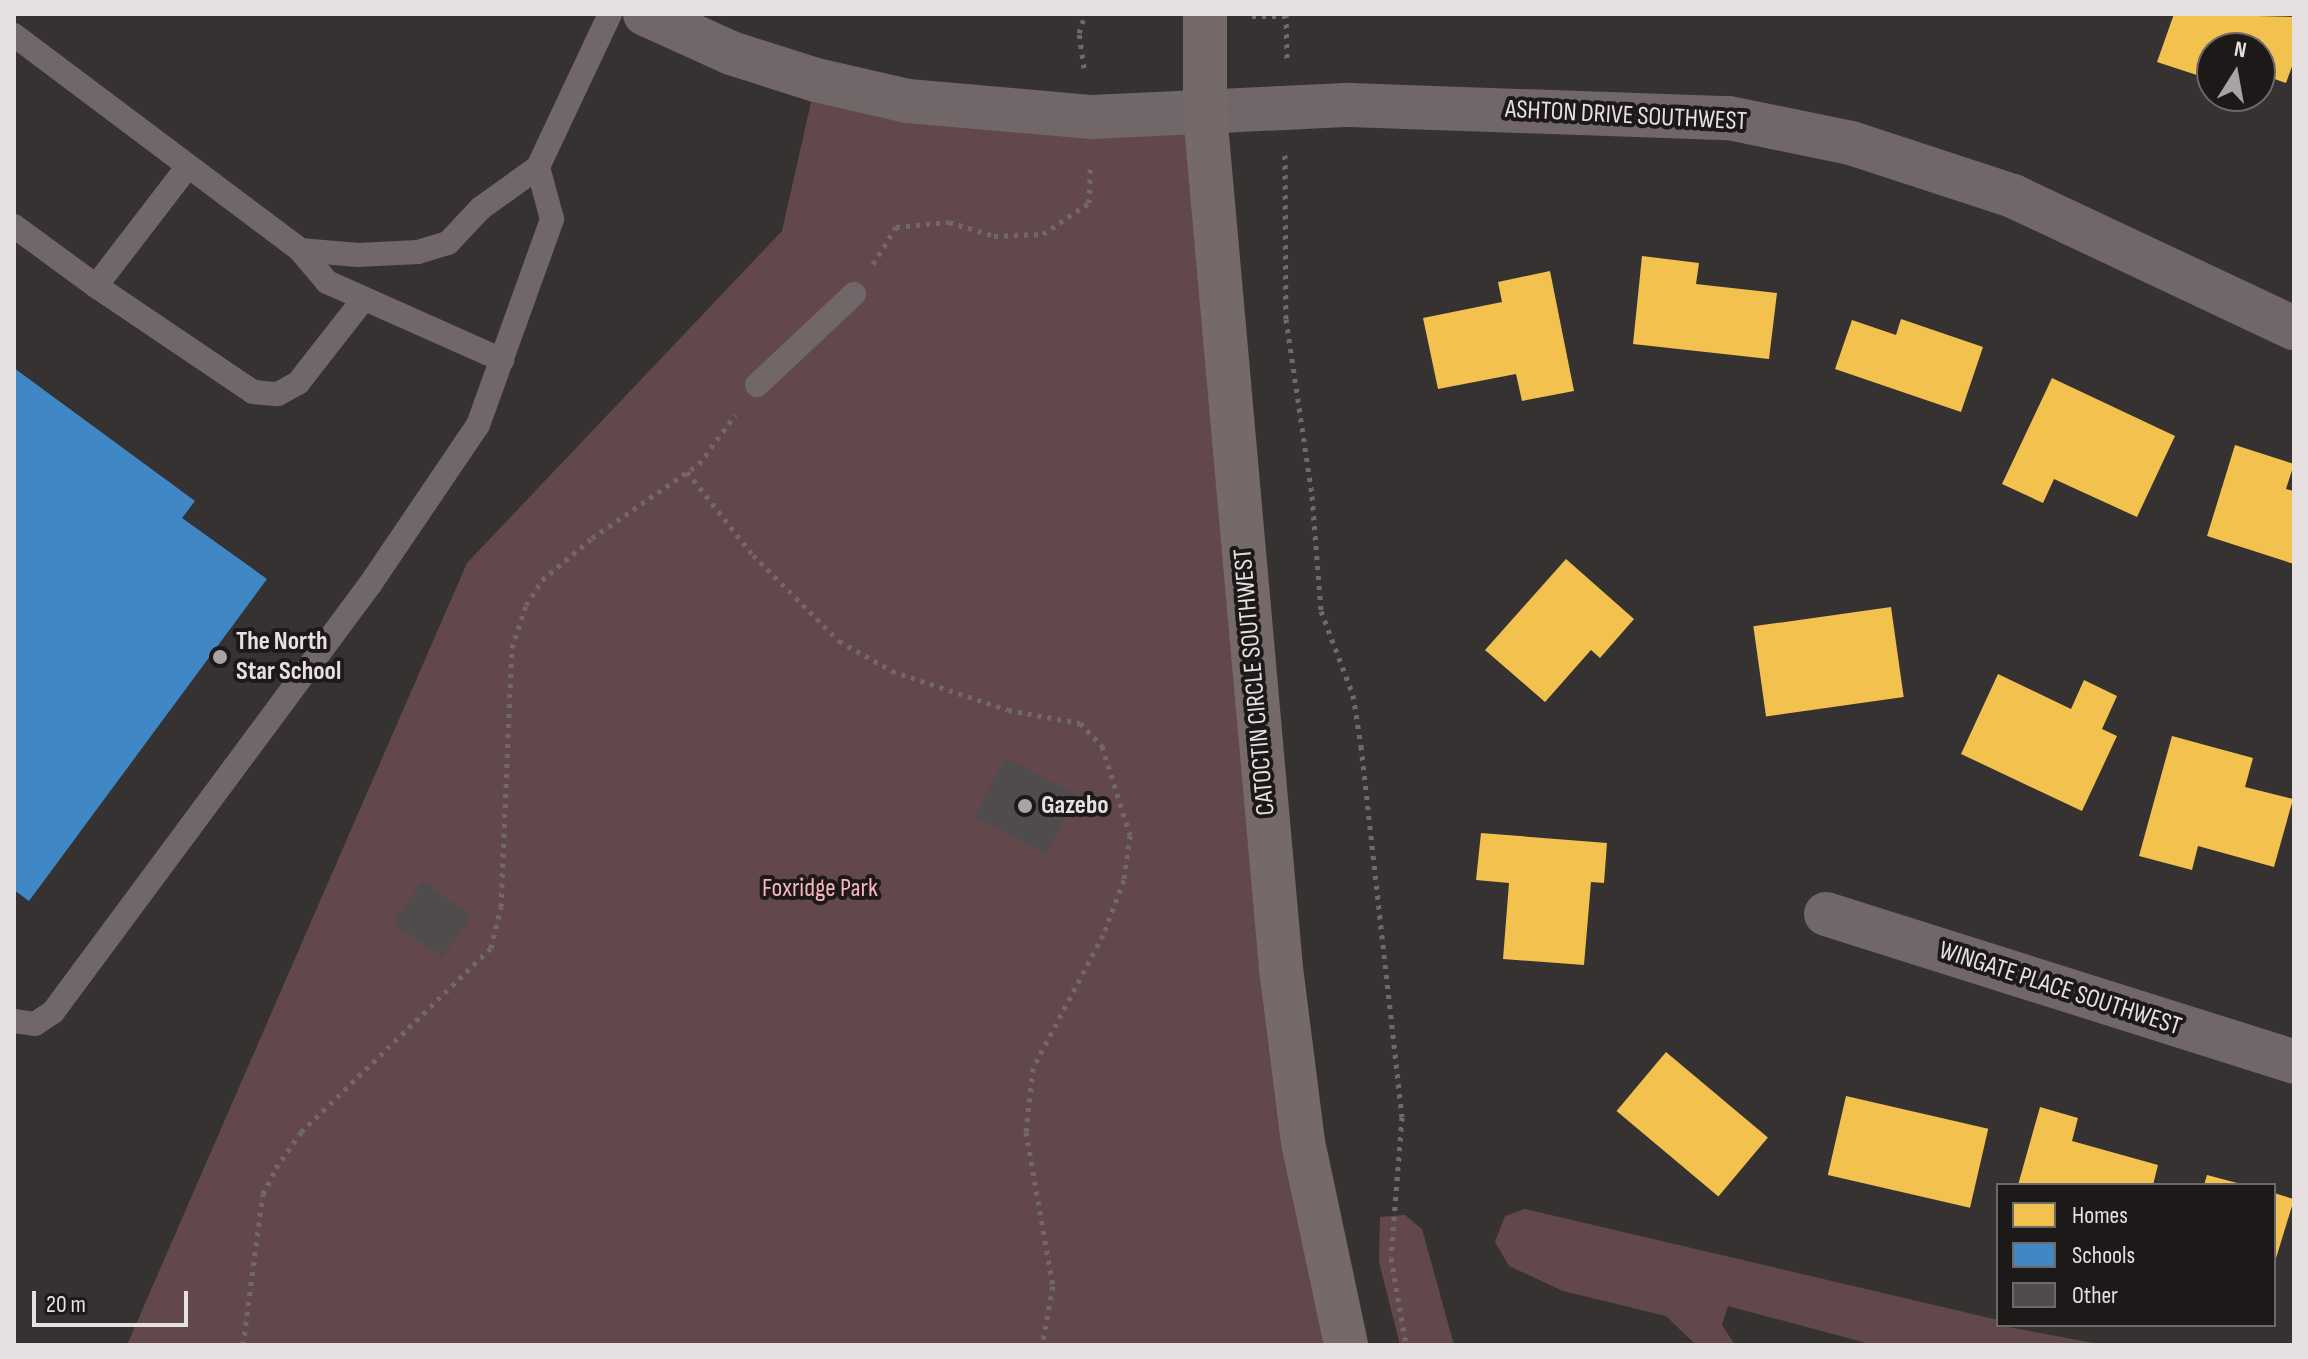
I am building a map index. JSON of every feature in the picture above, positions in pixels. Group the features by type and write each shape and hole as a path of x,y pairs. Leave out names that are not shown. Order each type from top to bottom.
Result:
{"main road":[{"name":"CATOCTIN CIRCLE SOUTHWEST","path":"1205,14 1205,113 1281,968 1303,1142 1346,1345"}],"street":[{"name":"ASHTON DRIVE SOUTHWEST","path":"645,14 731,53 831,84 908,101 1092,117 1287,107 1572,109 1713,117 1851,143 2013,196 2294,328"},
{"name":"WINGATE PLACE SOUTHWEST","path":"1826,914 2294,1062"}],"lane":[{"path":"300,250 358,255 418,252 448,243 481,208 538,167 610,14"},
{"path":"14,35 300,250 327,282 362,301 502,360"},
{"path":"96,286 188,166"},
{"path":"14,1021 35,1024 53,1012 371,583 478,425 552,219 538,167"},
{"path":"14,226 222,376 253,392 278,394 298,383 362,301"},
{"path":"757,385 854,294"}],"path":[{"path":"854,294 896,227 949,222 994,236 1043,234 1089,203 1092,117 1079,33 1085,14"},
{"path":"1286,14 1286,319 1312,496 1321,611 1353,695 1361,746 1402,1117 1391,1258 1406,1345"},
{"path":"243,1345 263,1194 276,1168 301,1132 491,948 501,907 512,648 526,605 542,580 562,563 687,472 757,385"},
{"path":"687,472 753,555 839,641 907,676 1008,710 1080,723 1102,746 1130,835 1124,880 1103,935 1033,1068 1026,1132 1053,1286 1042,1345"}],"green space":[{"name":"Foxridge Park","path":"816,80 1205,113 1242,548 1348,1345 127,1345 467,563 782,231"},
{"path":"1525,1209 1996,1320 1996,1327 2104,1345 1874,1345 1728,1306 1722,1325 1735,1345 1696,1345 1666,1316 1563,1291 1509,1266 1495,1242 1505,1216"},
{"path":"1405,1215 1422,1229 1454,1345 1400,1345 1379,1262 1380,1217"}],"building: Homes":[{"path":"2174,14 2294,17 2294,61 2286,83 2276,80 2276,32 2196,32 2196,75 2157,62"},
{"path":"1642,256 1699,263 1696,284 1777,293 1769,359 1633,344"},
{"path":"1550,271 1574,391 1522,401 1516,374 1438,389 1423,318 1502,302 1498,282"},
{"path":"1901,319 1983,347 1961,412 1835,369 1852,320 1896,335"},
{"path":"2052,378 2175,436 2137,517 2054,479 2043,503 2002,484"},
{"path":"2235,445 2294,464 2286,489 2294,491 2294,564 2207,536"},
{"path":"1566,559 1634,619 1600,658 1591,650 1545,702 1485,650"},
{"path":"1891,607 1904,697 1766,716 1753,626"},
{"path":"1998,674 2071,709 2084,680 2117,696 2102,729 2117,736 2082,811 1961,754"},
{"path":"2172,736 2253,758 2245,787 2293,799 2274,867 2198,846 2192,870 2139,856"},
{"path":"1481,833 1607,843 1604,883 1591,882 1584,965 1503,959 1509,883 1476,880"},
{"path":"1666,1052 1768,1137 1718,1196 1617,1111"},
{"path":"1846,1096 1988,1129 1970,1208 1828,1175"},
{"path":"2040,1107 2078,1118 2072,1141 2158,1165 2154,1183 2019,1183"},
{"path":"2207,1175 2237,1183 2205,1183"},
{"path":"2276,1194 2294,1199 2276,1258"}],"building: Schools":[{"path":"14,368 195,501 182,518 267,579 29,901 14,890"}],"building: Other":[{"name":"Gazebo","path":"1005,758 1077,795 1047,854 975,818"},
{"path":"422,881 472,916 443,958 393,923"}],"place":[{"name":"The North Star School","path":"220,657"},
{"name":"Gazebo","path":"1025,806"}]}
